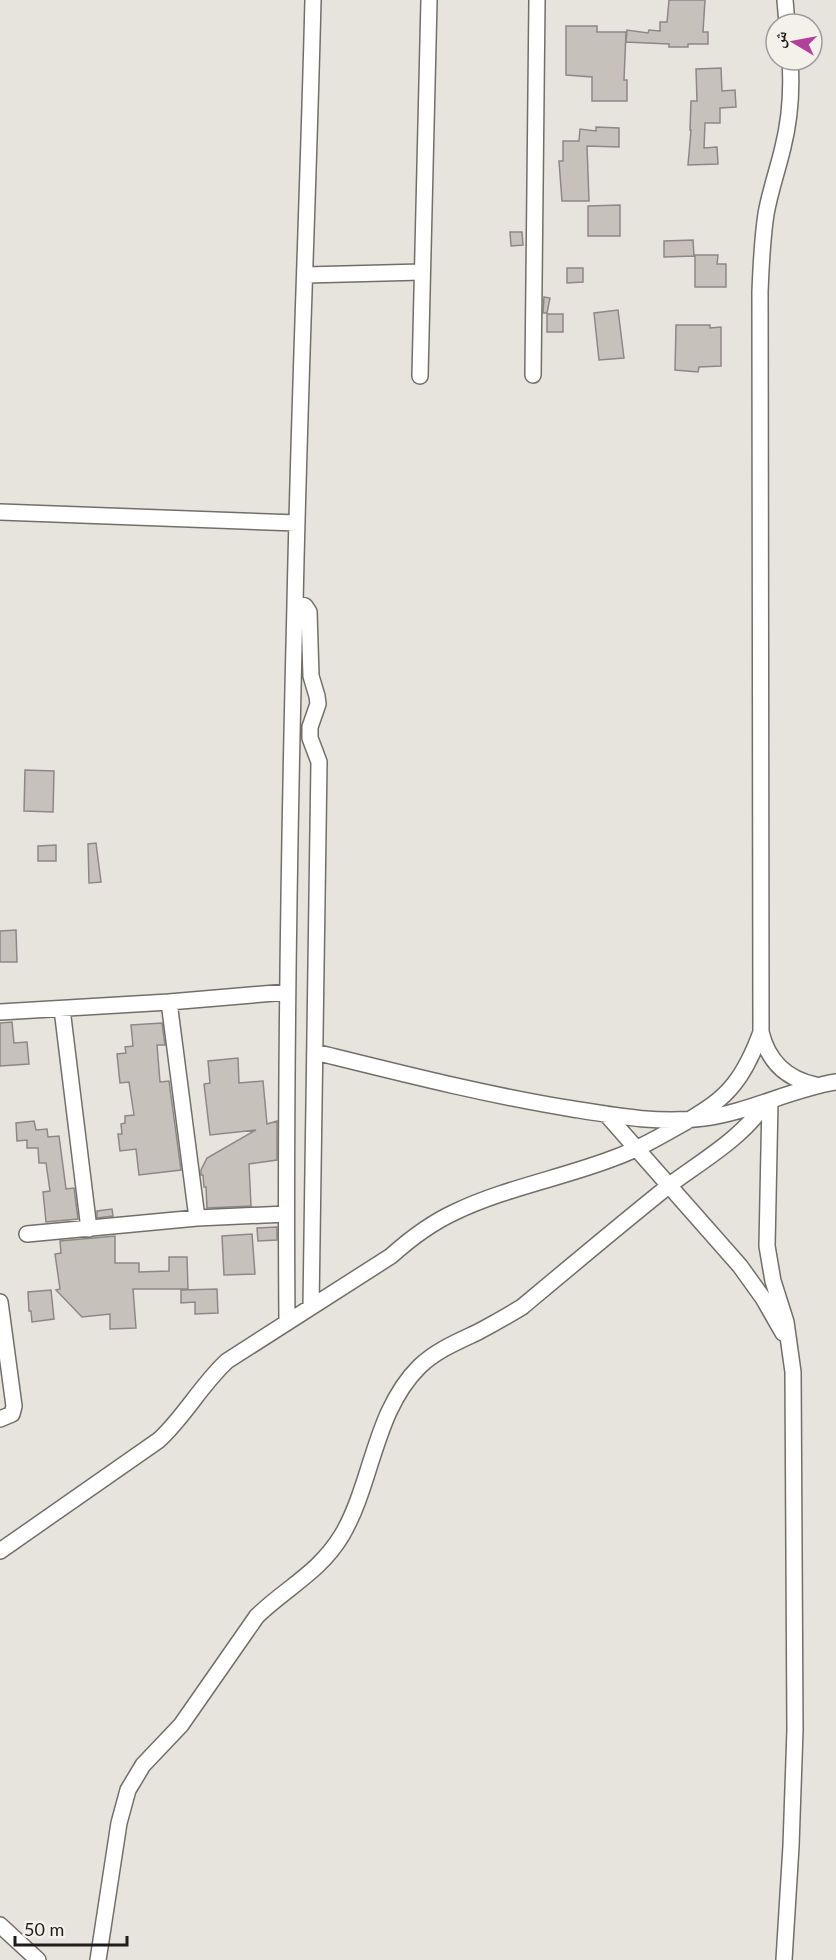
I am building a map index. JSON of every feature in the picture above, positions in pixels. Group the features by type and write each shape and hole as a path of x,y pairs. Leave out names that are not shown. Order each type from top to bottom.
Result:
{"street":[{"path":"287,1322 287,992 297,523 313,0"},
{"path":"420,376 429,0"},
{"path":"533,375 537,0"},
{"path":"790,72 788,119 784,145 766,213 762,240 760,292 761,1032 767,1051 779,1068 796,1080 816,1085"},
{"path":"306,275 422,272"},
{"path":"0,512 297,523"},
{"path":"295,603 305,606 309,612 311,676 318,704 309,733 319,762 311,1307"},
{"path":"0,1012 287,992"},
{"path":"169,1002 197,1218"},
{"path":"62,1009 89,1229"},
{"path":"0,1551 159,1440 180,1419 216,1371 241,1351 391,1256 421,1232 454,1212 489,1198 637,1148 704,1112 734,1085 745,1068 761,1032"},
{"path":"315,1052 528,1102 606,1114 663,1119 690,1119 725,1114 816,1085 836,1082"},
{"path":"98,1960 119,1823 128,1790 143,1765 182,1725 257,1616 306,1577 320,1564 337,1542 353,1511 392,1406 409,1379 419,1367 443,1348 522,1307 669,1186 740,1132 758,1115 767,1102"},
{"path":"767,1102 767,1246 769,1263 786,1322 793,1372 795,1730 792,1834 784,1960"},
{"path":"606,1114 752,1281 791,1347"},
{"path":"27,1234 197,1218 286,1214"},
{"path":"0,1302 14,1406 12,1414 0,1419"},
{"path":"0,1925 38,1960"}],"building":[{"path":"669,0 705,0 703,32 708,32 708,44 669,47 669,44 626,42 627,30 648,33 649,30 660,31 660,22 667,22"},
{"path":"566,26 597,26 597,32 626,32 624,80 627,80 627,101 592,101 592,77 566,75"},
{"path":"721,68 722,91 735,90 736,107 720,108 720,123 705,123 704,148 717,147 718,164 688,165 691,101 697,101 696,69"},
{"path":"596,127 619,128 619,147 587,146 589,201 562,201 559,161 563,161 563,141 579,141 580,129 596,131"},
{"path":"620,205 620,236 588,236 588,206"},
{"path":"510,232 522,232 523,245 511,246"},
{"path":"693,240 694,256 664,257 664,241"},
{"path":"695,255 718,255 717,264 726,264 726,287 695,287"},
{"path":"567,268 583,268 583,282 567,283"},
{"path":"544,297 550,298 547,313 543,313"},
{"path":"618,310 624,358 599,360 594,313"},
{"path":"547,314 563,314 563,332 547,332"},
{"path":"676,325 721,327 721,366 699,367 698,372 675,370"},
{"path":"25,770 54,771 53,812 24,811"},
{"path":"96,843 101,882 89,883 88,844"},
{"path":"56,845 56,861 38,861 38,846"},
{"path":"16,930 17,962 0,962 0,931"},
{"path":"12,1022 14,1043 27,1042 29,1064 0,1066 0,1023"},
{"path":"162,1023 165,1045 157,1045 160,1082 169,1081 181,1170 139,1175 136,1149 120,1151 118,1134 122,1134 121,1124 125,1123 125,1116 134,1115 129,1082 120,1083 117,1054 126,1053 125,1047 133,1046 131,1025"},
{"path":"238,1058 239,1083 263,1081 267,1124 277,1121 277,1160 249,1164 251,1206 207,1208 206,1187 204,1187 201,1170 207,1158 256,1130 210,1135 204,1084 210,1083 208,1061"},
{"path":"34,1121 36,1130 47,1129 48,1137 59,1136 66,1189 74,1188 78,1219 46,1222 43,1192 50,1191 46,1163 39,1163 38,1148 27,1148 27,1140 17,1141 16,1123"},
{"path":"112,1209 113,1216 97,1218 97,1211"},
{"path":"277,1227 277,1240 258,1241 257,1228"},
{"path":"252,1234 255,1274 224,1275 222,1236"},
{"path":"115,1236 115,1263 139,1263 139,1272 169,1271 169,1257 187,1257 188,1289 133,1289 136,1328 110,1329 110,1314 82,1317 56,1290 60,1289 55,1254 61,1253 60,1241"},
{"path":"217,1289 218,1313 195,1314 195,1302 181,1303 181,1290"},
{"path":"51,1290 54,1319 32,1322 28,1292"}]}
